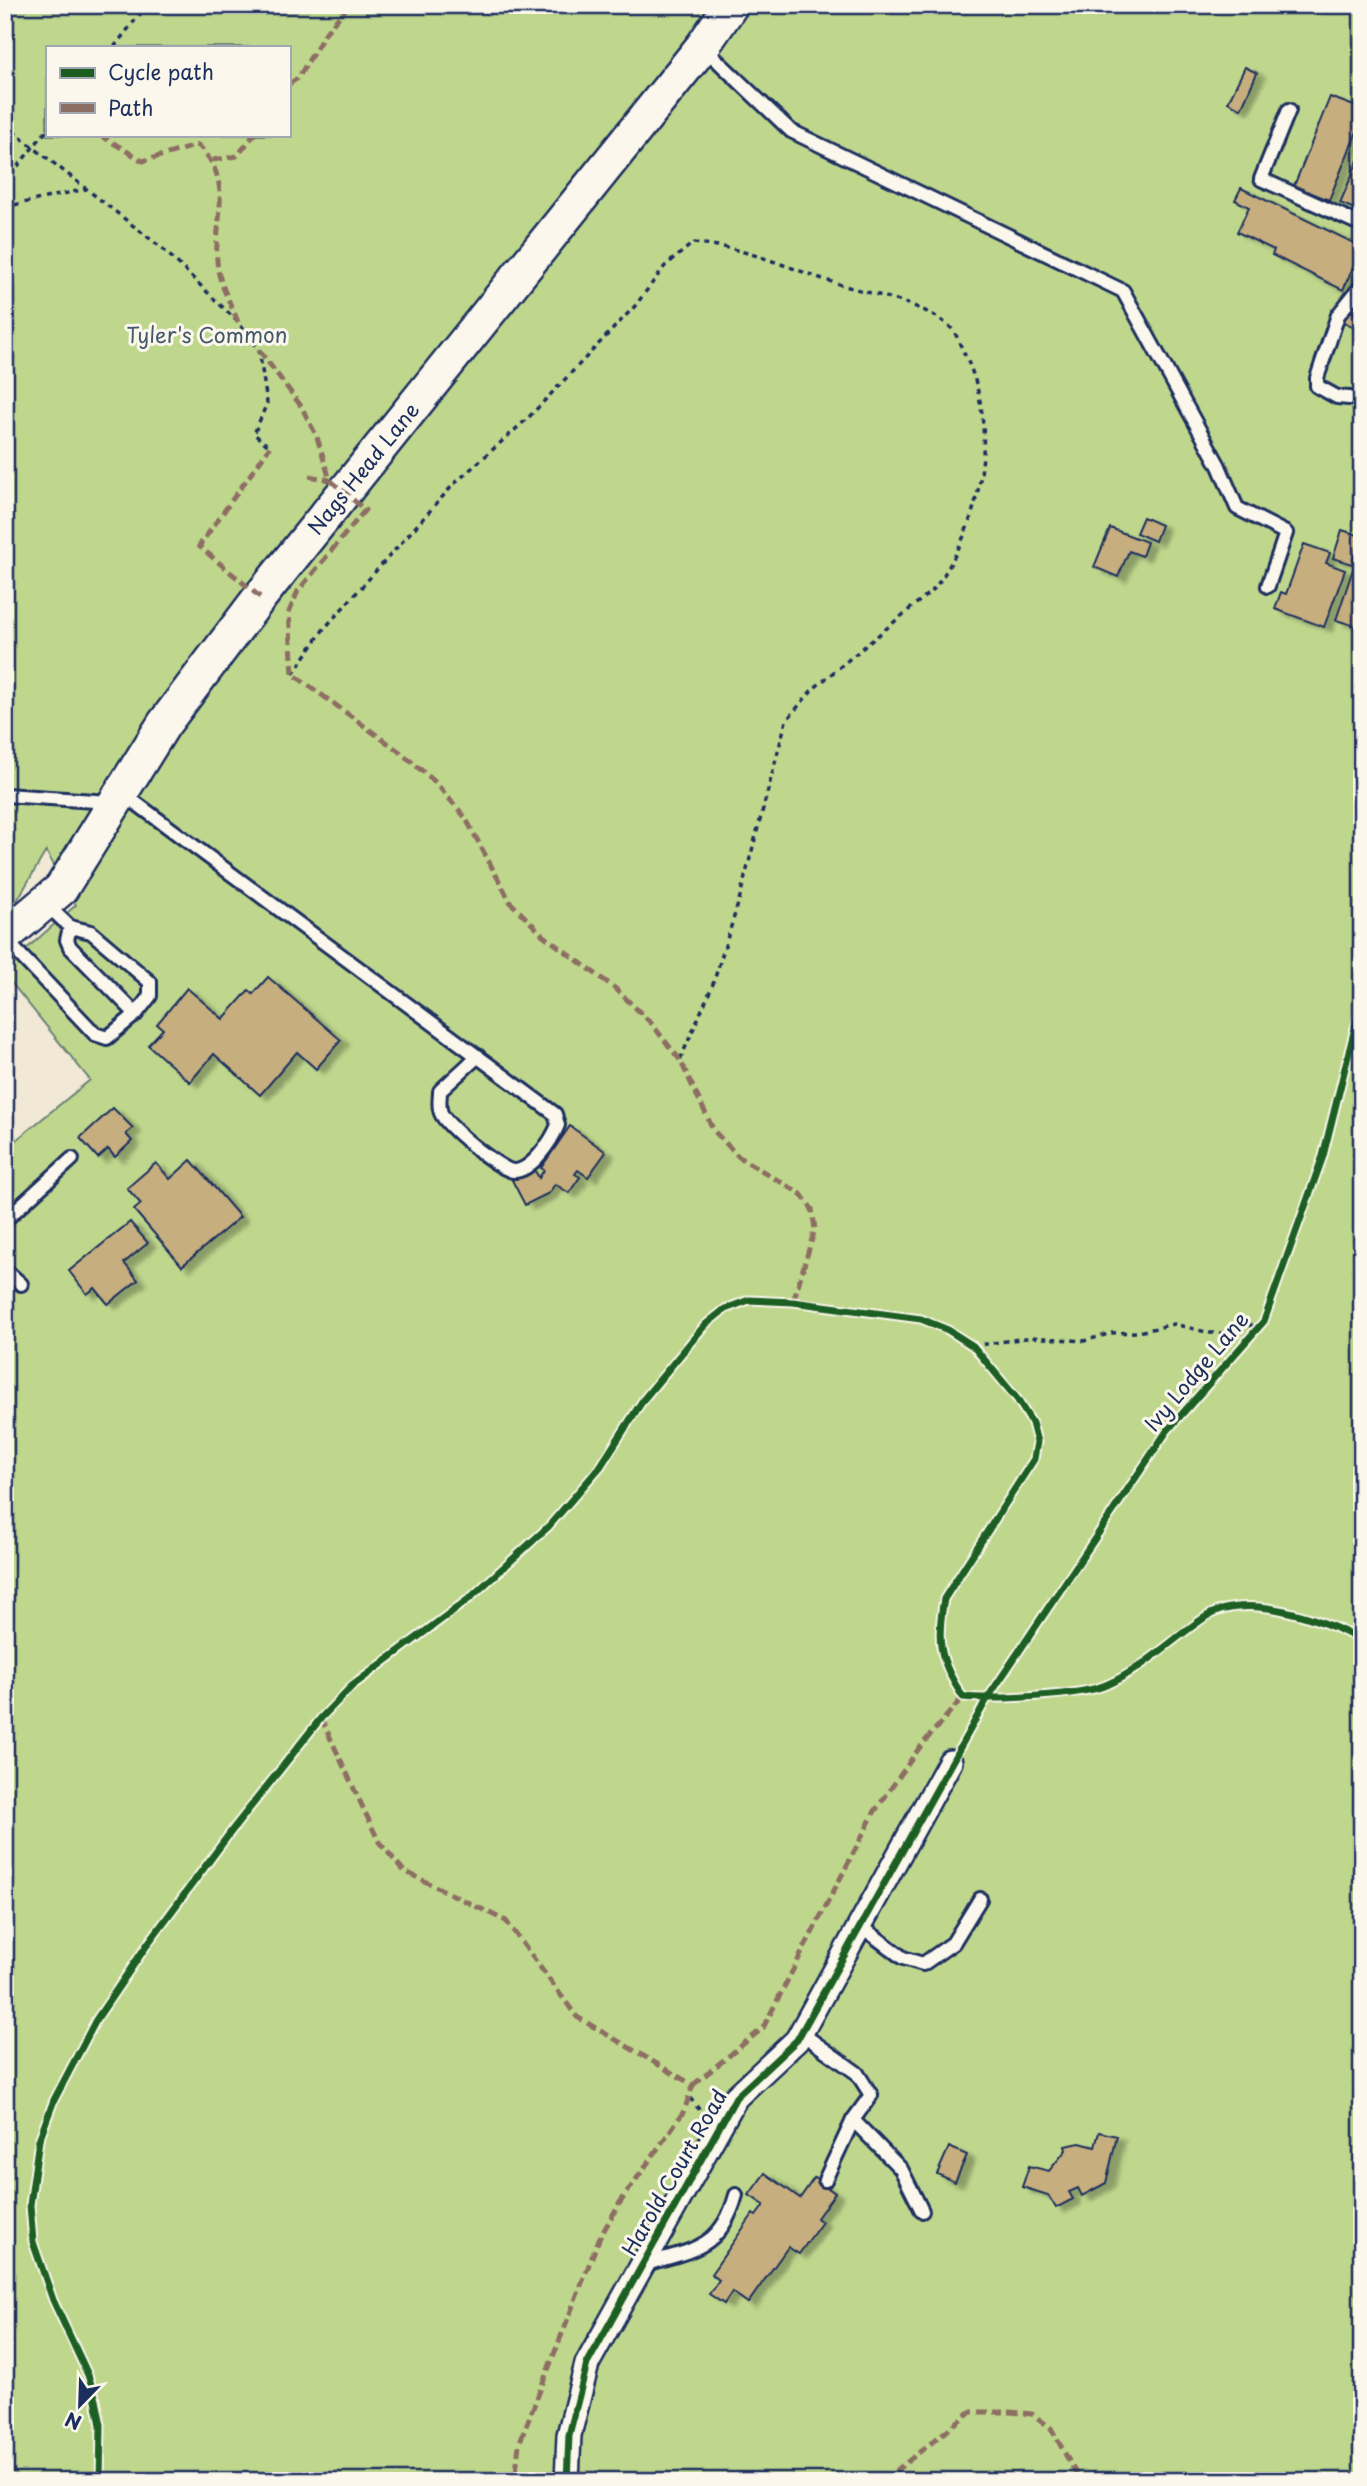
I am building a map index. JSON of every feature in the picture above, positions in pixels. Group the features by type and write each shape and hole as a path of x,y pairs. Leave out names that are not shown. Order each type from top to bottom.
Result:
{"street":[{"name":"Nags Head Lane","path":"5,937 61,889 164,724 260,597 702,47 731,5"},
{"name":"Harold Court Road","path":"567,2481 569,2435 587,2364 736,2097 797,2040 950,1762"}],"lane":[{"path":"702,47 791,131 1123,291 1219,466 1237,508 1286,533 1268,586"},
{"path":"1289,110 1261,179 1362,225"},
{"path":"1362,285 1338,315 1317,378 1317,386 1326,393 1362,400"},
{"path":"5,795 118,797 478,1056 557,1117 558,1125 553,1135 523,1169 515,1171 499,1166 449,1124 440,1111 440,1091 478,1056"},
{"path":"5,937 95,1034 102,1037 111,1036 136,1014 150,996 150,982 91,932 70,927 45,903"},
{"path":"70,927 67,940 70,947 136,1014"},
{"path":"5,1220 72,1159"},
{"path":"5,1270 21,1284"},
{"path":"861,1926 903,1958 923,1964 953,1943 980,1899"},
{"path":"801,2033 857,2073 872,2095 853,2120 825,2180"},
{"path":"853,2120 901,2169 922,2211"},
{"path":"642,2266 709,2243 729,2219 736,2194"}],"path":[{"path":"115,46 147,5"},
{"path":"5,125 163,249 238,322 259,350 267,403 254,434 270,447"},
{"path":"5,182 46,131"},
{"path":"5,207 86,189"},
{"path":"293,674 323,630 454,484 527,419 635,306 665,266 693,243 719,244 869,292 926,312 951,327 973,370 984,431 984,458 961,543 948,569 933,589 812,690 786,721 738,905 713,984 680,1060"},
{"path":"974,1346 1032,1337 1084,1341 1112,1333 1138,1332 1174,1324 1210,1333 1224,1333 1264,1321"},
{"path":"965,1341 974,1346 982,1357"}],"green space":[{"name":"Tyler's Common","path":"5,5 1362,5 1362,2481 5,2481 5,1149 90,1080 5,975 5,968 76,905 46,851 15,904 5,899"}],"building":[{"path":"1245,67 1257,73 1241,109 1228,102"},
{"path":"1330,97 1362,109 1362,119 1329,200 1294,186"},
{"path":"1362,151 1362,212 1340,203"},
{"path":"1241,188 1362,247 1343,290 1272,255 1274,250 1237,232 1249,207 1235,200"},
{"path":"1349,310 1362,317 1362,332 1343,321"},
{"path":"1143,517 1161,525 1155,541 1136,533"},
{"path":"1110,528 1147,542 1142,556 1129,551 1118,577 1094,567"},
{"path":"1342,530 1361,536 1352,564 1333,558"},
{"path":"1362,542 1362,628 1336,620"},
{"path":"1304,544 1330,553 1326,563 1345,570 1324,627 1275,609 1281,592 1286,594"},
{"path":"268,977 341,1040 316,1069 297,1052 260,1095 214,1054 190,1082 148,1045 163,1029 157,1024 187,988 223,1019 249,990 253,994"},
{"path":"113,1108 133,1128 126,1134 132,1141 115,1157 108,1149 98,1158 80,1138"},
{"path":"570,1126 606,1152 588,1177 578,1170 575,1174 580,1177 569,1193 555,1184 549,1193 525,1205 512,1180 534,1169 539,1178 544,1170 541,1168"},
{"path":"191,1160 240,1217 182,1266 134,1210 141,1204 127,1188 156,1163 170,1179"},
{"path":"130,1222 148,1243 124,1263 138,1280 108,1304 95,1288 87,1294 69,1271"},
{"path":"1099,2132 1117,2136 1106,2183 1082,2196 1078,2188 1069,2192 1073,2199 1056,2208 1048,2195 1022,2187 1029,2166 1049,2171 1066,2150 1065,2146 1080,2143 1095,2147"},
{"path":"949,2147 967,2155 955,2182 937,2174"},
{"path":"765,2173 800,2198 814,2178 835,2193 817,2218 822,2222 799,2254 788,2247 748,2303 732,2292 724,2304 709,2294 719,2280 711,2274 753,2214 756,2216 764,2205 749,2195"}],"marked path":[{"path":"290,83 298,78 326,32 349,5"},
{"path":"102,136 143,161 198,145 210,159 220,189 218,270 238,322"},
{"path":"213,160 237,156 253,136"},
{"path":"259,350 301,406 317,437 330,480 365,510 298,591 289,612 293,674 400,752 434,781 465,817 511,903 543,935 616,989 651,1023 680,1060 714,1131 739,1157 801,1194 812,1209 815,1229 793,1302"},
{"path":"260,597 199,546 270,447"},
{"path":"309,476 330,480"},
{"path":"693,2085 763,2028 875,1811 920,1747 963,1697"},
{"path":"321,1718 379,1842 404,1871 506,1921 577,2017 693,2085 684,2111 619,2204 599,2239 519,2444 515,2481"},
{"path":"883,2481 970,2412 1032,2414 1051,2428 1080,2481"}],"cycle path":[{"name":"Ivy Lodge Lane","path":"567,2481 569,2435 587,2364 736,2097 797,2040 987,1699 1167,1431 1264,1321 1323,1156 1362,1000"},
{"path":"100,2481 101,2425 96,2400 88,2375 53,2300 33,2242 30,2205 39,2140 54,2100 96,2020 149,1942 233,1829 321,1718 352,1686 470,1598 548,1527 600,1467 643,1400 705,1325 725,1309 749,1300 793,1302 921,1319 948,1330 973,1346 1017,1399 1032,1423 1037,1442 1034,1459 944,1599 940,1627 944,1661 963,1697 1036,1696 1094,1689 1119,1679 1144,1663 1204,1618 1221,1610 1240,1607 1261,1607 1305,1616 1362,1641"}]}
